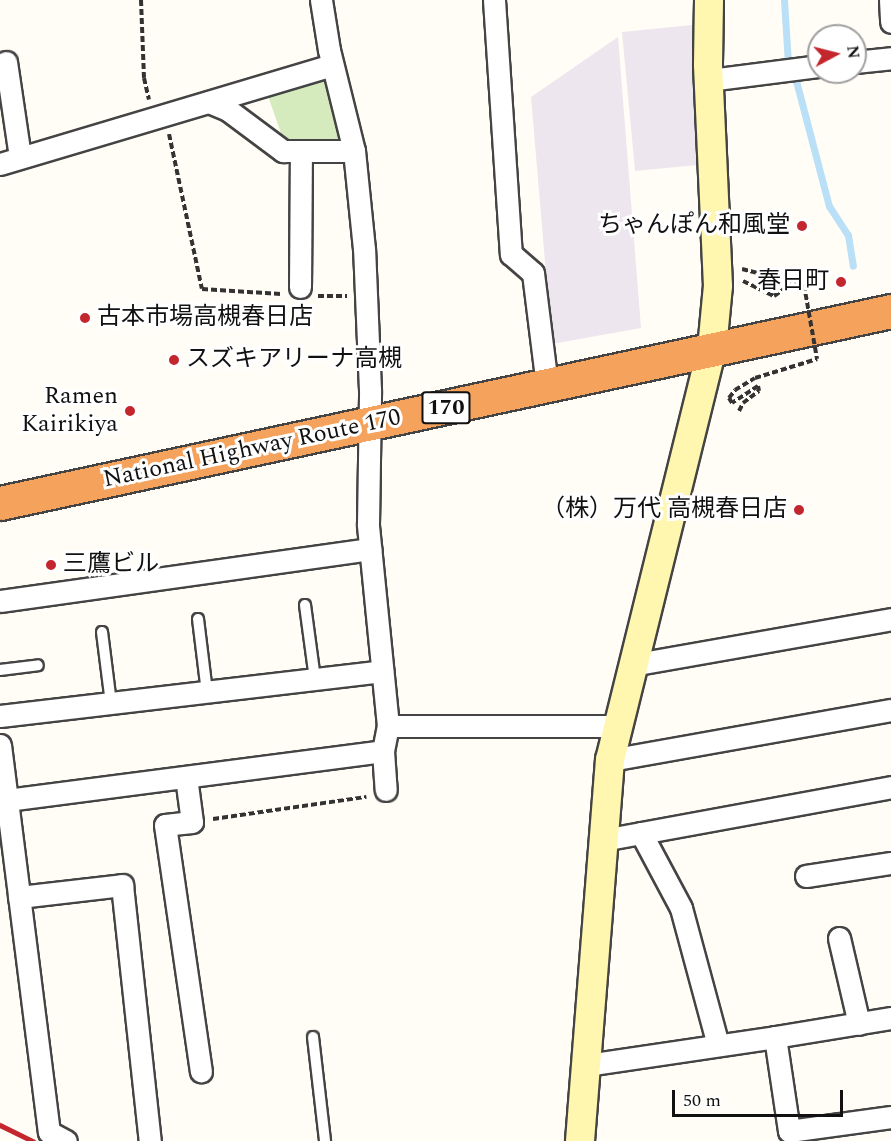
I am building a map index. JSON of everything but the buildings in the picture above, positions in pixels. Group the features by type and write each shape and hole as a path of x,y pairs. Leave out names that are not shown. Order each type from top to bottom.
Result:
{"highway":[{"name":"National Highway Route 170","path":"0,503 891,311"}],"street":[{"path":"321,0 332,65 354,151 366,297 370,549 388,726 382,751 386,790"},
{"path":"494,0 511,254 533,273 547,386"},
{"path":"580,1141 610,760 631,665 698,419 712,349 718,286 709,80 709,0"},
{"path":"890,0 891,22"},
{"path":"867,61 891,58"},
{"path":"6,62 10,161 332,65"},
{"path":"709,80 807,68"},
{"path":"209,102 228,110 283,151 354,151"},
{"path":"300,292 301,151"},
{"path":"0,601 370,549"},
{"path":"631,665 891,619"},
{"path":"0,716 382,671"},
{"path":"610,760 891,710"},
{"path":"388,726 616,726"},
{"path":"0,745 50,1131 66,1141"},
{"path":"7,800 382,751"},
{"path":"186,777 192,822 165,825 201,1071"},
{"path":"603,840 891,788"},
{"path":"641,833 681,908 718,1045"},
{"path":"806,876 891,863"},
{"path":"19,897 122,885 150,1141"},
{"path":"839,938 859,1024"},
{"path":"586,1065 891,1018"},
{"path":"775,1037 789,1131 891,1117"}],"lane":[{"path":"305,605 315,679"},
{"path":"198,619 207,692"},
{"path":"102,632 111,703"},
{"path":"0,669 38,665"},
{"path":"313,1037 325,1141"}],"path":[{"path":"141,0 144,78 158,117 168,130 202,289 366,297"},
{"path":"739,411 742,403 759,391 758,386 732,404 729,398 735,390 755,378 818,359 804,285 742,268 739,274 744,283 761,292 774,296 784,289"},
{"path":"192,822 381,795 386,790"}],"shaded area":[{"path":"692,25 698,165 635,171 622,32"},
{"path":"618,37 641,328 552,344 531,97"}],"green space":[{"path":"327,73 348,146 285,145 266,90"}],"waterway":[{"path":"784,0 788,63"},
{"path":"794,73 829,206 848,235 853,266"}],"railway":[{"path":"0,1125 33,1141"}],"place":[{"name":"ちゃんぽん和風堂","path":"802,226"},
{"name":"春日町","path":"841,282"},
{"name":"古本市場高槻春日店","path":"85,318"},
{"name":"スズキアリーナ高槻","path":"174,360"},
{"name":"Ramen Kairikiya","path":"130,411"},
{"name":"（株）万代 高槻春日店","path":"799,510"},
{"name":"三鷹ビル","path":"51,565"}]}
